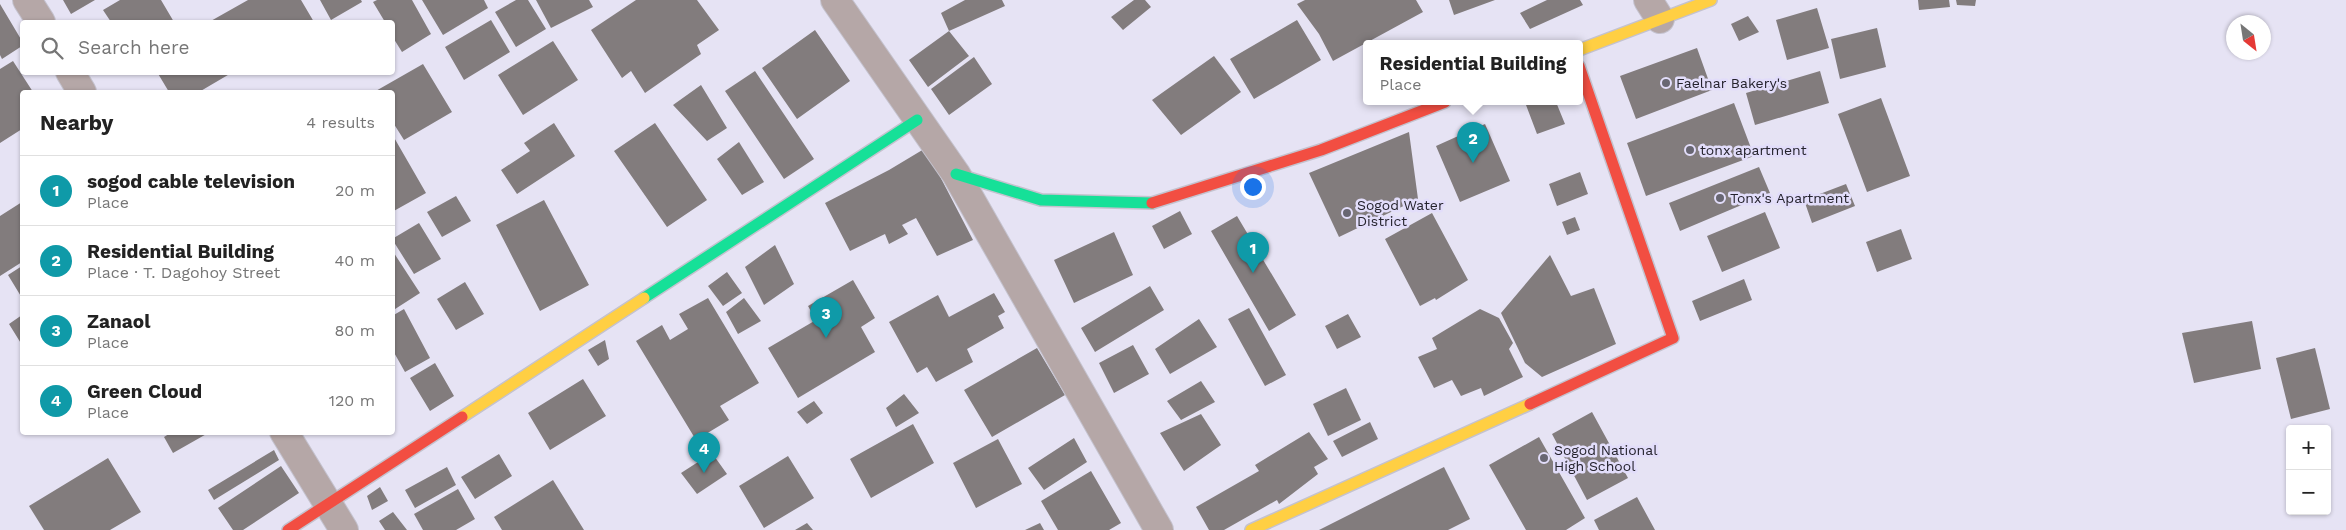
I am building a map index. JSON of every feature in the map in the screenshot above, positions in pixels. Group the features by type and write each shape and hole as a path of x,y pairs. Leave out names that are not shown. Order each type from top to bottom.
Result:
{"street":[{"path":"27,0 39,20"},
{"path":"835,0 956,174 1158,530"},
{"path":"1583,48 1654,9 1712,0"},
{"path":"72,75 81,90"},
{"path":"1251,530 1361,478 1568,388 1673,338 1583,78"},
{"path":"956,174 1041,200 1156,204 1321,150 1437,105"},
{"path":"288,530 917,120"},
{"path":"286,435 344,530"}],"building":[{"path":"63,0 95,0 71,14"},
{"path":"120,0 161,0 173,20 110,20 103,10"},
{"path":"248,0 301,0 313,20 213,20"},
{"path":"320,0 361,0 362,2 331,20"},
{"path":"377,0 412,0 431,34 402,52 395,41 395,20 384,20 373,2"},
{"path":"422,0 484,0 488,8 443,35"},
{"path":"516,0 528,0 546,29 516,47 495,12"},
{"path":"536,0 589,0 593,7 551,28"},
{"path":"636,0 697,0 719,30 697,45 701,54 645,93 631,71 622,78 591,30"},
{"path":"965,0 1002,0 1005,6 949,31 941,13"},
{"path":"1134,0 1145,0 1151,7 1123,30 1111,17"},
{"path":"1305,0 1416,0 1423,12 1372,40 1363,40 1363,45 1333,61 1319,34 1297,4"},
{"path":"1449,0 1495,0 1454,15"},
{"path":"1547,0 1580,0 1583,5 1530,29 1520,13"},
{"path":"1918,0 1949,0 1950,7 1919,10"},
{"path":"1956,0 1976,0 1975,6 1957,5"},
{"path":"0,4 20,38 20,47 2,59 0,55"},
{"path":"1817,8 1829,48 1787,60 1776,20"},
{"path":"1748,16 1759,32 1739,41 1731,24"},
{"path":"491,20 510,52 464,80 445,47"},
{"path":"1297,20 1321,60 1254,99 1230,59"},
{"path":"1877,28 1886,67 1840,79 1831,39"},
{"path":"815,30 850,81 797,119 762,68"},
{"path":"949,31 969,56 928,87 909,60"},
{"path":"553,41 578,80 523,115 498,75"},
{"name":"Faelnar Bakery's","path":"1697,48 1712,90 1636,119 1620,76"},
{"path":"1214,56 1241,92 1181,135 1152,100"},
{"path":"974,57 992,84 949,115 931,89"},
{"path":"13,61 20,75 22,75 32,90 20,90 20,130 0,143 0,69"},
{"path":"423,64 452,112 404,140 395,126 395,90 378,90"},
{"path":"755,71 814,159 784,179 725,91"},
{"path":"1820,71 1829,103 1755,125 1746,93"},
{"path":"159,75 228,75 202,90 168,90"},
{"path":"701,85 727,128 707,141 673,105"},
{"path":"1881,98 1910,176 1867,192 1838,114"},
{"name":"tonx apartment","path":"1734,103 1754,156 1646,196 1627,143"},
{"path":"1526,105 1557,105 1565,124 1537,134"},
{"path":"554,123 575,156 517,194 501,170 530,151 524,143"},
{"path":"655,123 707,200 667,227 614,151"},
{"path":"1485,124 1510,181 1460,202 1436,146"},
{"path":"1409,132 1418,199 1339,237 1309,173"},
{"path":"395,139 426,193 395,210"},
{"path":"739,142 764,182 742,195 717,159"},
{"path":"924,149 973,240 937,256 916,218 902,225 908,234 889,244 885,234 850,251 825,203 889,170"},
{"name":"Tonx's Apartment","path":"1759,167 1770,193 1680,231 1669,203"},
{"path":"1580,172 1588,194 1557,206 1549,184"},
{"path":"1846,184 1855,206 1812,223 1804,200"},
{"path":"456,196 471,221 442,237 427,212"},
{"path":"544,200 589,285 540,311 496,225"},
{"path":"20,203 20,263 0,276 0,216"},
{"path":"1180,211 1192,234 1164,249 1152,226"},
{"path":"1765,212 1780,248 1722,272 1707,236"},
{"path":"1432,213 1468,280 1436,300 1435,298 1420,306 1385,239"},
{"path":"1237,216 1296,315 1269,331 1211,231"},
{"path":"1575,217 1580,230 1567,235 1562,222"},
{"path":"419,223 441,259 414,274 395,244 395,237"},
{"path":"1901,229 1912,259 1877,272 1866,242"},
{"path":"1114,232 1133,275 1074,303 1054,260"},
{"path":"775,245 794,284 764,305 745,267"},
{"path":"395,255 420,293 395,309"},
{"path":"1550,255 1571,296 1594,288 1616,344 1542,377 1525,363 1501,313"},
{"path":"20,267 20,295 8,275"},
{"path":"727,272 742,293 723,306 708,286"},
{"path":"1744,279 1752,300 1700,321 1692,301"},
{"path":"853,280 875,318 861,327 875,352 798,398 768,348 816,320 808,306"},
{"path":"465,282 484,314 456,330 437,299"},
{"path":"1150,286 1164,310 1095,352 1081,328"},
{"path":"994,293 1005,312 998,316 1004,328 967,349 973,362 936,382 927,367 917,373 889,322 938,295 949,317"},
{"path":"708,298 759,383 720,406 729,420 696,440 636,341 662,325 670,340 688,329 679,314"},
{"path":"744,298 761,321 738,334 726,312"},
{"path":"1249,308 1286,375 1265,386 1228,319"},
{"path":"404,309 430,358 405,372 395,354 395,314"},
{"path":"1480,309 1499,318 1513,343 1509,349 1523,377 1484,396 1481,388 1461,396 1452,380 1434,388 1418,357 1437,349 1432,338"},
{"path":"1348,314 1361,337 1337,349 1325,326"},
{"path":"20,316 20,342 9,324"},
{"path":"1199,319 1217,347 1170,374 1155,349"},
{"path":"2252,321 2261,369 2194,383 2182,333"},
{"path":"605,340 609,359 598,366 588,350"},
{"path":"1133,345 1149,374 1114,393 1099,363"},
{"path":"1037,348 1065,395 992,437 964,390"},
{"path":"2315,348 2330,409 2291,419 2276,358"},
{"path":"435,363 454,396 430,411 410,378"},
{"path":"583,379 606,416 550,450 528,413"},
{"path":"1201,381 1215,402 1181,420 1167,401"},
{"path":"1346,388 1361,420 1328,436 1313,404"},
{"path":"904,394 919,413 896,427 886,408"},
{"path":"814,401 823,413 807,424 797,412"},
{"path":"1592,412 1628,478 1587,500 1552,434"},
{"path":"1201,414 1221,445 1184,471 1160,433"},
{"path":"1370,422 1378,439 1342,457 1333,441"},
{"path":"913,424 934,463 871,498 850,459"},
{"path":"1309,432 1328,459 1314,467 1318,474 1279,504 1277,500 1224,530 1209,530 1196,507 1259,471 1255,465"},
{"path":"167,435 205,435 173,453 164,437"},
{"path":"1539,437 1585,518 1566,530 1526,530 1489,465"},
{"path":"1074,438 1087,462 1044,490 1028,468"},
{"path":"998,439 1022,484 976,508 953,463"},
{"path":"274,450 279,460 214,500 208,490"},
{"path":"712,453 727,474 697,494 681,473"},
{"path":"499,454 512,476 475,499 461,477"},
{"path":"788,456 814,498 764,528 739,486"},
{"path":"108,458 141,512 110,530 44,530 29,506"},
{"path":"281,466 299,493 243,530 233,530 218,508"},
{"path":"447,467 456,485 415,508 405,490"},
{"path":"1444,467 1470,519 1448,530 1319,530"},
{"path":"1091,471 1121,523 1109,530 1058,530 1041,501"},
{"path":"553,480 584,530 502,530 494,517"},
{"path":"380,487 388,501 372,510 367,496"},
{"path":"458,489 475,519 456,530 423,530 414,514"},
{"path":"1637,497 1655,530 1599,530 1594,520"},
{"path":"393,512 407,530 385,530 379,521"},
{"path":"807,523 813,530 795,530"},
{"path":"1040,523 1044,530 1025,530"}],"traffic: fast":[{"path":"644,298 917,120"},
{"path":"956,174 1041,200 1152,203"}],"traffic: slow":[{"path":"1583,48 1711,0"},
{"path":"462,417 644,298"},
{"path":"1251,530 1530,404"}],"traffic: jam":[{"path":"1530,404 1673,338 1583,78"},
{"path":"1152,203 1321,150 1437,105"},
{"path":"288,530 462,417"}],"place":[{"name":"Faelnar Bakery's","path":"1666,83"},
{"name":"tonx apartment","path":"1690,150"},
{"name":"Residential Building","path":"1473,163"},
{"name":"Tonx's Apartment","path":"1720,198"},
{"name":"Sogod Water District","path":"1347,213"},
{"name":"sogod cable television","path":"1253,273"},
{"name":"Zanaol","path":"826,338"},
{"name":"Sogod National High School","path":"1544,458"},
{"name":"Green Cloud","path":"704,473"}]}
